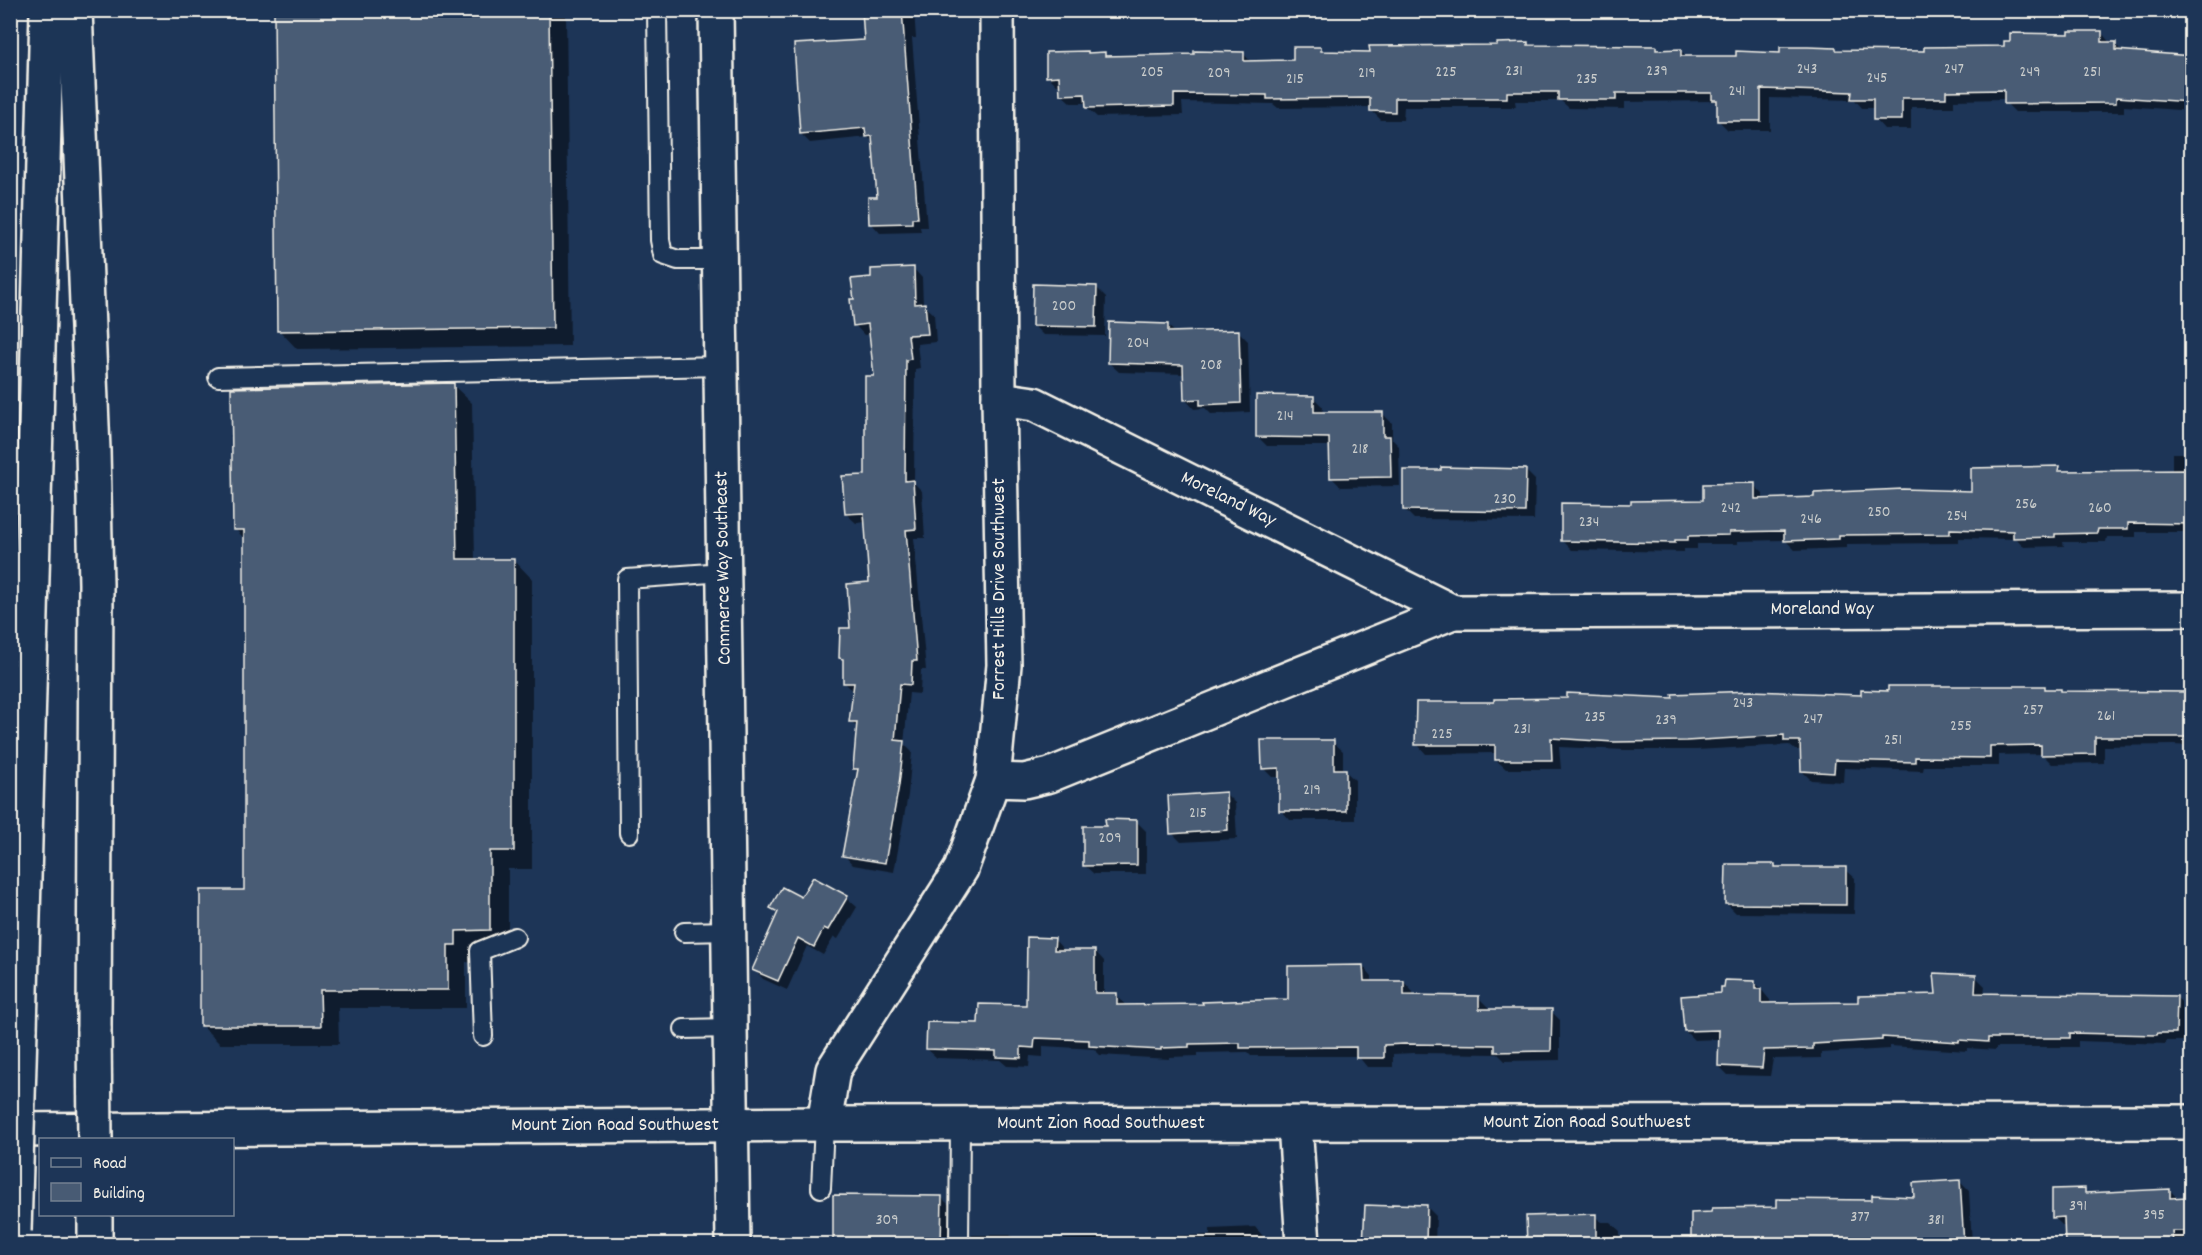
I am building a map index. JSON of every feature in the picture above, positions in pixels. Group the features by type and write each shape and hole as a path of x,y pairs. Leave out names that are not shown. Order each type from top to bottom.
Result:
{"main road":[{"path":"14,1238 47,10"},
{"path":"75,10 96,573 95,1138"},
{"name":"Commerce Way Southeast","path":"716,10 731,1125"},
{"name":"Forrest Hills Drive Southwest","path":"824,1124 833,1070 961,869 993,780 1004,665 999,399 997,10"},
{"name":"Moreland Way","path":"999,399 1034,404 1453,612"},
{"name":"Moreland Way","path":"993,780 1024,781 1050,775 1453,612 2192,609"},
{"name":"Mount Zion Road Southwest","path":"10,1130 824,1124 2192,1122"},
{"path":"1295,1124 1303,1245"},
{"path":"731,1125 733,1245"}],"lane":[{"path":"657,10 660,240 663,255 678,260 720,260"},
{"path":"218,377 721,366"},
{"path":"629,833 627,579 724,572"},
{"path":"684,932 729,931"},
{"path":"483,1036 480,951 515,938"},
{"path":"684,1029 730,1028"},
{"path":"821,1188 824,1124"},
{"path":"959,1245 960,1124"}],"building":[{"path":"274,10 549,10 553,328 277,331"},
{"path":"862,10 902,10 918,218 912,218 912,223 869,224 868,197 877,197 872,136 866,137 865,128 800,134 794,44 864,40"},
{"path":"2069,31 2102,31 2102,42 2116,42 2116,50 2192,56 2190,102 2116,97 2116,103 2004,104 2004,90 1946,91 1946,98 1902,98 1902,120 1873,120 1873,99 1851,99 1852,92 1761,89 1761,121 1717,121 1717,100 1712,100 1712,93 1616,93 1616,100 1558,100 1558,92 1507,92 1507,98 1395,98 1395,112 1370,111 1370,98 1267,99 1267,95 1174,94 1174,106 1086,108 1085,94 1060,95 1059,76 1046,77 1046,52 1105,52 1105,56 1194,54 1194,51 1244,52 1244,61 1293,60 1293,47 1321,47 1321,51 1370,52 1369,46 1497,45 1497,43 1528,42 1528,45 1656,46 1656,50 1681,49 1681,56 1736,56 1736,51 1780,53 1780,47 1924,51 1924,47 2004,46 2004,41 2010,41 2010,33 2069,34"},
{"path":"914,267 915,304 925,303 928,334 908,335 911,359 906,360 905,481 913,480 916,529 906,530 917,661 912,661 911,685 900,684 895,740 904,741 899,785 885,863 842,856 858,769 853,769 857,722 849,722 854,683 843,683 843,659 839,658 840,628 850,628 847,584 869,582 864,513 845,514 842,476 865,475 865,376 874,376 868,324 853,326 850,299 854,299 851,279 871,277 871,269"},
{"path":"1033,284 1097,286 1096,327 1032,326"},
{"path":"1109,322 1168,324 1168,332 1239,330 1241,403 1200,405 1200,399 1184,400 1183,365 1108,363"},
{"path":"454,383 457,559 514,559 514,851 490,851 490,930 456,931 456,945 448,945 448,990 320,990 321,1026 200,1026 200,890 244,890 244,530 233,530 231,388"},
{"path":"1256,395 1314,396 1314,412 1383,412 1383,436 1390,436 1391,477 1330,478 1329,438 1256,437"},
{"path":"2059,466 2058,471 2192,470 2192,524 2128,523 2128,529 2098,529 2097,533 2055,534 2055,537 2013,538 2013,531 1950,529 1950,534 1839,535 1839,539 1784,541 1784,531 1729,532 1729,535 1688,536 1688,540 1675,540 1675,543 1561,541 1561,503 1631,504 1631,501 1703,500 1703,484 1755,483 1755,499 1814,497 1814,493 1903,489 1971,491 1971,468"},
{"path":"1441,467 1526,469 1525,512 1403,510 1403,470 1441,470"},
{"path":"1888,686 2045,686 2045,689 2061,689 2061,691 2192,692 2192,737 2095,737 2095,754 2041,755 2041,745 1990,746 1990,758 1915,757 1915,762 1835,760 1834,773 1801,771 1800,741 1784,741 1784,735 1686,741 1614,742 1551,738 1552,760 1495,760 1495,745 1415,745 1416,702 1494,702 1494,699 1567,698 1567,693 1673,698 1672,694 1751,691 1861,695 1861,690 1888,691"},
{"path":"1261,740 1334,740 1334,769 1346,769 1346,811 1279,811 1279,768 1262,769"},
{"path":"1226,792 1228,830 1170,834 1168,796"},
{"path":"1105,819 1137,820 1137,865 1083,866 1083,826 1106,826"},
{"path":"1726,864 1846,867 1846,905 1725,904"},
{"path":"813,877 848,896 828,930 824,928 814,947 798,938 778,981 752,970 778,912 770,908 782,887 801,897"},
{"path":"1027,937 1055,938 1054,950 1095,950 1095,993 1117,993 1117,1005 1203,1004 1202,1002 1288,999 1288,966 1363,965 1364,981 1404,981 1404,995 1479,996 1479,1009 1552,1009 1551,1051 1495,1052 1495,1045 1404,1044 1384,1045 1384,1058 1356,1058 1356,1047 1240,1048 1240,1043 1189,1044 1189,1047 1161,1048 1161,1050 1089,1046 1089,1040 1035,1038 1034,1048 1021,1047 1021,1058 996,1057 996,1051 926,1049 927,1022 978,1023 979,1004 1026,1005"},
{"path":"1934,973 1976,975 1975,993 2177,996 2176,1033 2158,1033 2157,1035 2070,1033 2070,1038 1988,1038 1988,1042 1882,1037 1882,1040 1813,1044 1813,1049 1764,1050 1762,1068 1718,1066 1719,1030 1684,1031 1681,996 1721,993 1725,980 1755,981 1755,989 1761,989 1761,1003 1858,1002 1858,996 1936,994"},
{"path":"1960,1180 1964,1245 1912,1245 1912,1243 1863,1240 1863,1245 1691,1245 1691,1213 1711,1212 1712,1208 1777,1207 1777,1199 1872,1200 1872,1195 1914,1197 1913,1183"},
{"path":"2085,1188 2085,1193 2170,1189 2170,1198 2186,1197 2187,1231 2172,1231 2173,1245 2065,1245 2064,1217 2052,1218 2052,1189"},
{"path":"833,1195 942,1196 941,1245 833,1245"},
{"path":"1392,1204 1427,1205 1426,1245 1363,1245 1365,1205 1392,1206"},
{"path":"1596,1214 1596,1245 1527,1245 1526,1216"}]}
